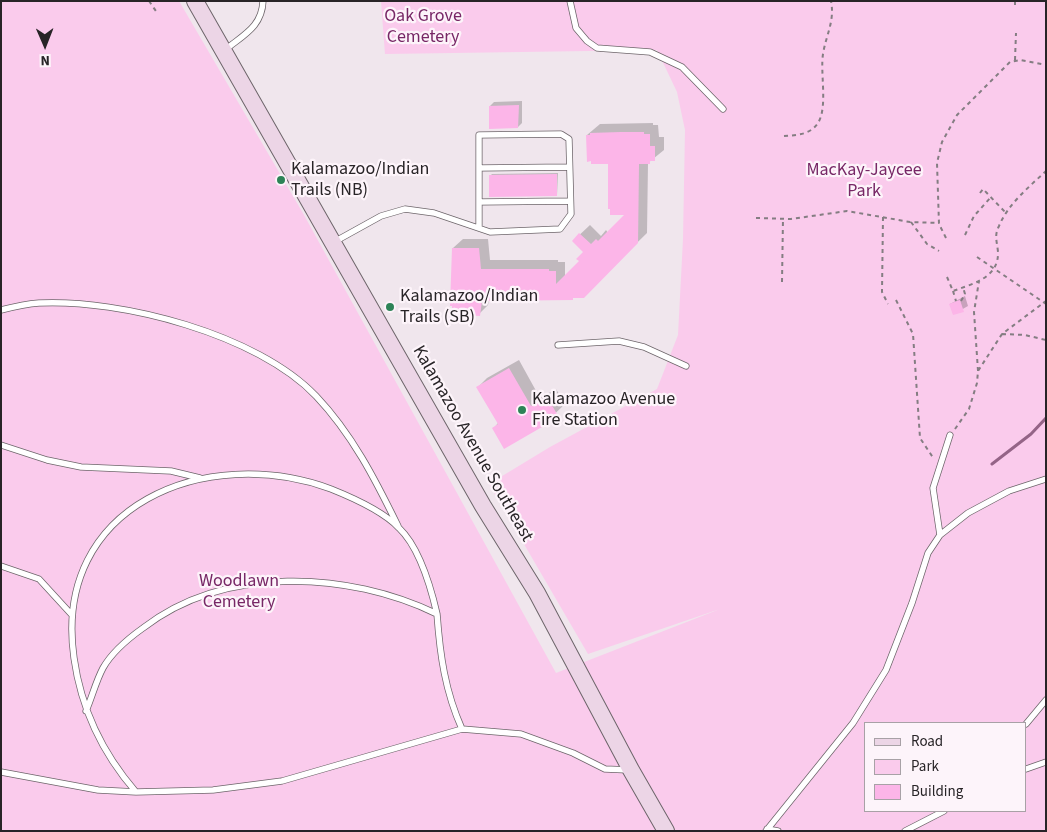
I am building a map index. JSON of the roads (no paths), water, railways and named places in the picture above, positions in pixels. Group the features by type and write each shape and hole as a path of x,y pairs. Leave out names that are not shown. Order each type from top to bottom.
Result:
{"main road":[{"name":"Kalamazoo Avenue Southeast","path":"195,1 483,506 537,593 631,770 666,831"}],"lane":[{"path":"223,51 254,26 262,14 262,1"},
{"path":"568,2 576,28 587,41 597,48 650,52 682,67 723,109"},
{"path":"332,244 381,216 405,209 434,213 490,232 560,229 571,214 569,139 561,134 479,135 479,227"},
{"path":"479,168 570,167"},
{"path":"479,202 570,201"},
{"path":"1,310 37,303 77,304 150,315 198,326 274,364 314,394 348,434 374,478 399,528 413,548 431,587 436,614 439,653 446,686 462,729"},
{"path":"558,345 619,341 644,347 686,366"},
{"path":"940,535 934,488 939,466 950,435"},
{"path":"1,445 47,460 81,467 171,471 200,478"},
{"path":"136,792 116,765 86,711 77,679 72,645 72,615 78,582 97,542 119,517 151,497 200,478 232,474 265,475 308,481 355,498 399,528"},
{"path":"767,830 853,723 886,670 912,603 928,553 940,535 968,513 1009,491 1046,479"},
{"path":"1,566 39,579 72,615"},
{"path":"86,711 103,668 128,639 156,617 187,602 217,591 267,583 310,582 387,593 436,614"},
{"path":"1027,723 1046,700"},
{"path":"1,772 89,788 136,792 213,790 282,781 462,729 521,734 573,753 605,769 631,770"},
{"path":"1027,768 1046,762"},
{"path":"905,831 942,812"},
{"path":"767,830 778,831"}],"waterway":[{"path":"992,464 1031,434 1046,418"}],"place":[{"name":"Kalamazoo/Indian Trails (NB)","path":"281,180"},
{"name":"Kalamazoo/Indian Trails (SB)","path":"390,307"},
{"name":"Kalamazoo Avenue Fire Station","path":"522,410"}],"park label":[{"name":"Oak Grove Cemetery","path":"423,27"},
{"name":"MacKay-Jaycee Park","path":"864,181"},
{"name":"Woodlawn Cemetery","path":"239,592"}]}
